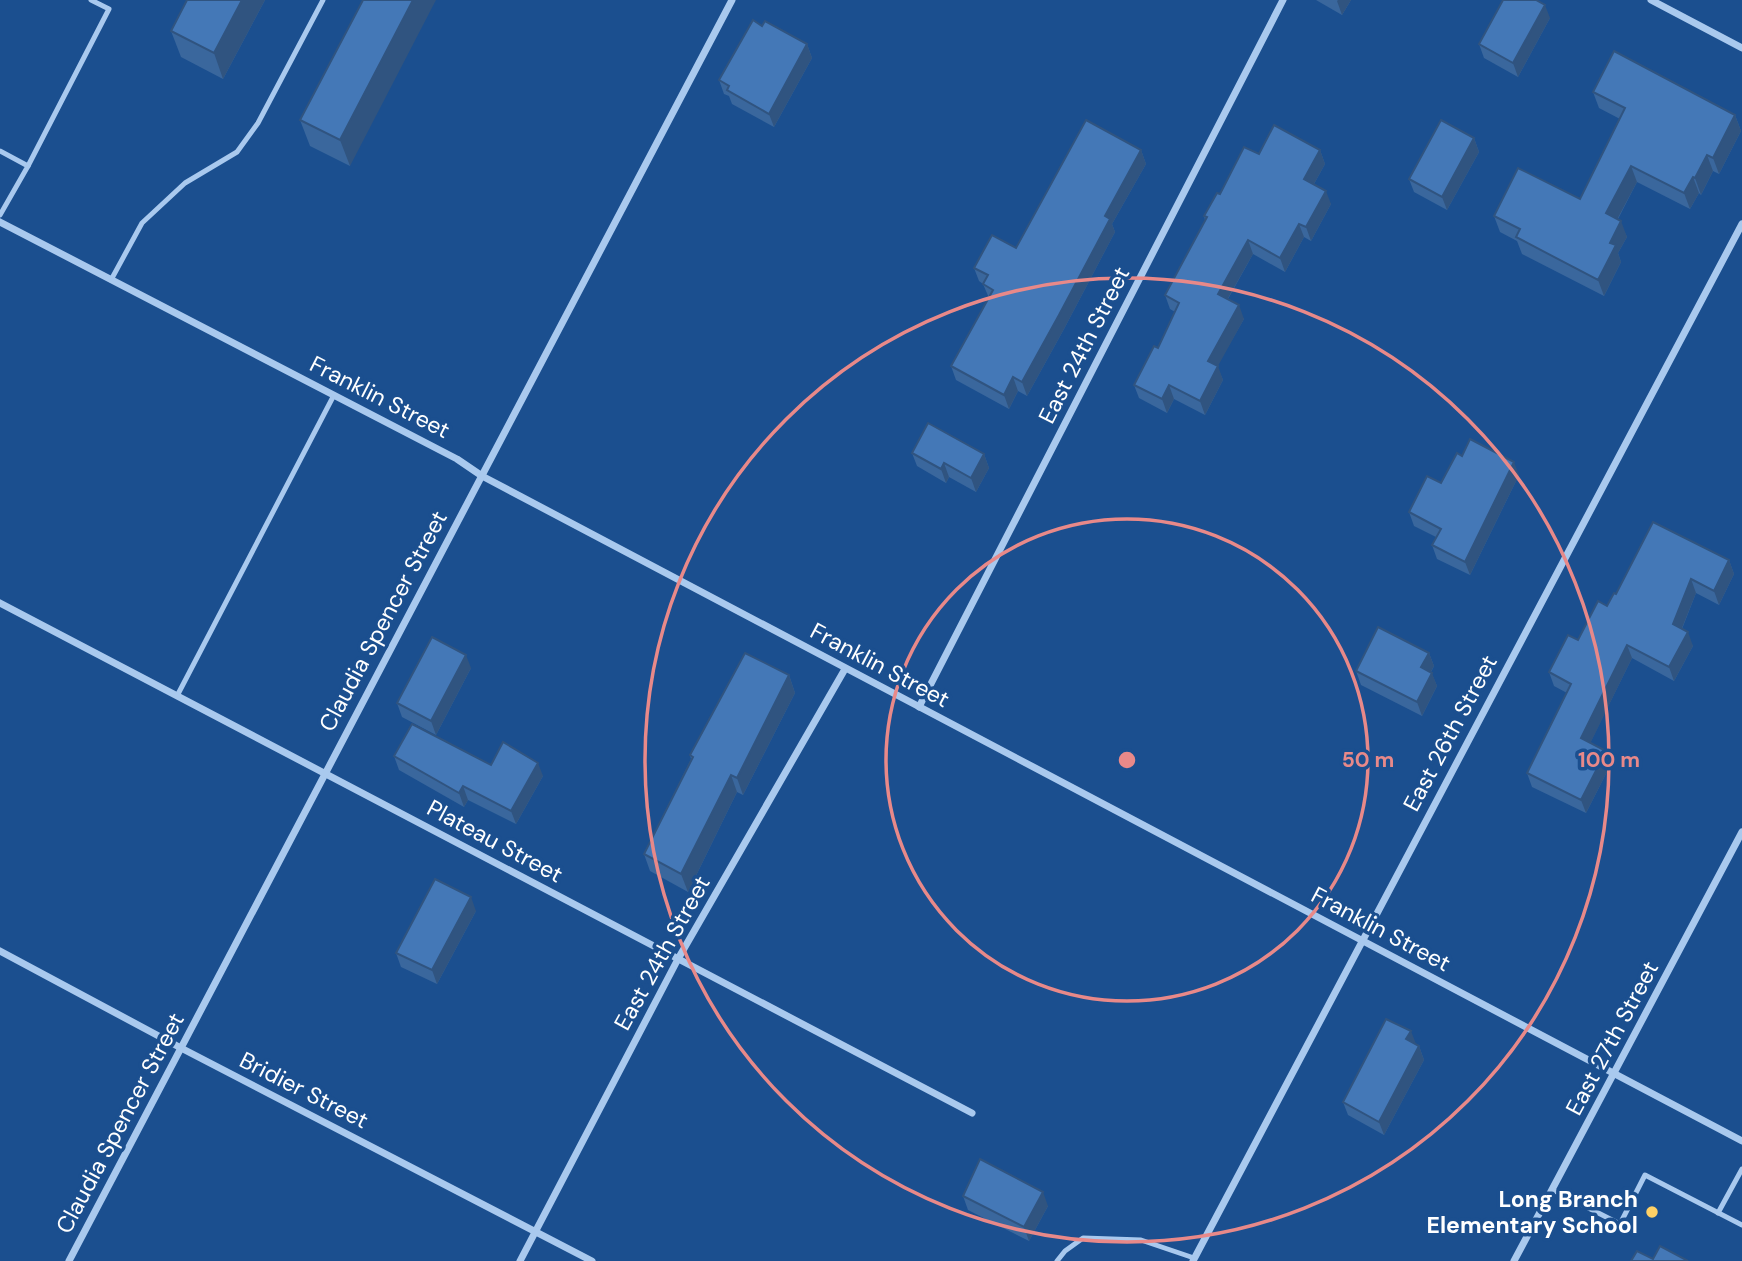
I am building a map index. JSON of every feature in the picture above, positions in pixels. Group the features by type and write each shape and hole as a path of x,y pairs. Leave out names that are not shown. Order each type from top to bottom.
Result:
{"street":[{"name":"Claudia Spencer Street","path":"69,1261 732,0"},
{"name":"East 24th Street","path":"919,707 1283,0"},
{"path":"1651,0 1742,48"},
{"name":"Franklin Street","path":"0,222 457,459 482,476 1742,1141"},
{"name":"East 26th Street","path":"1194,1260 1742,224"},
{"name":"Plateau Street","path":"0,603 972,1113"},
{"name":"East 24th Street","path":"520,1261 678,959 845,668"},
{"name":"East 27th Street","path":"1514,1261 1742,832"},
{"name":"Bridier Street","path":"0,951 592,1261"}],"lane":[{"path":"0,215 109,9 91,0"},
{"path":"111,280 142,223 185,183 237,152 258,123 323,0"},
{"path":"0,151 28,166"},
{"path":"177,696 334,395"},
{"path":"1718,1213 1742,1169"},
{"path":"1552,1190 1620,1224 1645,1175 1742,1226"},
{"path":"1057,1261 1065,1251 1083,1238 1141,1240 1194,1260"}],"building":[{"path":"187,0 242,0 214,53 171,31"},
{"path":"363,0 413,0 340,140 300,120"},
{"path":"1503,0 1536,0 1545,5 1513,63 1479,44"},
{"path":"753,20 762,26 765,21 807,44 769,114 727,90 729,86 719,80"},
{"path":"1614,51 1735,115 1713,158 1707,155 1684,193 1631,166 1606,213 1621,221 1610,243 1616,245 1598,280 1516,237 1520,229 1494,216 1518,168 1580,199 1625,108 1593,92"},
{"path":"1086,120 1141,150 1105,216 1110,219 1022,382 1013,377 1004,395 951,366 993,290 983,284 988,275 974,268 992,235 1016,248"},
{"path":"1441,120 1474,138 1442,197 1409,179"},
{"path":"1274,125 1320,150 1304,179 1326,191 1306,227 1299,224 1280,258 1248,240 1218,294 1239,305 1208,361 1218,366 1200,401 1169,385 1162,399 1134,385 1154,346 1158,348 1179,303 1165,295 1207,217 1204,216 1217,193 1220,194 1244,147 1259,154"},
{"path":"928,423 984,454 971,478 944,463 941,469 912,453"},
{"path":"1470,439 1514,462 1465,562 1432,545 1441,529 1409,512 1427,476 1441,483 1457,453 1462,456"},
{"path":"1653,522 1729,560 1714,591 1691,579 1673,624 1688,632 1669,667 1627,645 1581,738 1606,751 1581,800 1527,773 1571,684 1549,672 1568,635 1578,640 1598,601 1607,606 1614,593 1616,594"},
{"path":"1378,627 1429,653 1421,667 1432,673 1417,702 1356,671"},
{"path":"432,637 466,655 431,721 397,703"},
{"path":"745,653 789,675 737,778 731,775 681,874 644,854 693,757 690,755"},
{"path":"412,724 491,765 503,742 538,763 511,811 463,786 459,793 394,756"},
{"path":"435,879 471,897 432,970 396,953"},
{"path":"1386,1019 1411,1031 1406,1039 1419,1046 1379,1122 1343,1102"},
{"path":"980,1159 1043,1192 1024,1227 963,1196"},
{"path":"1660,1246 1688,1261 1631,1261 1637,1251 1653,1259"}],"place":[{"name":"Long Branch Elementary School","path":"1652,1212"}]}
